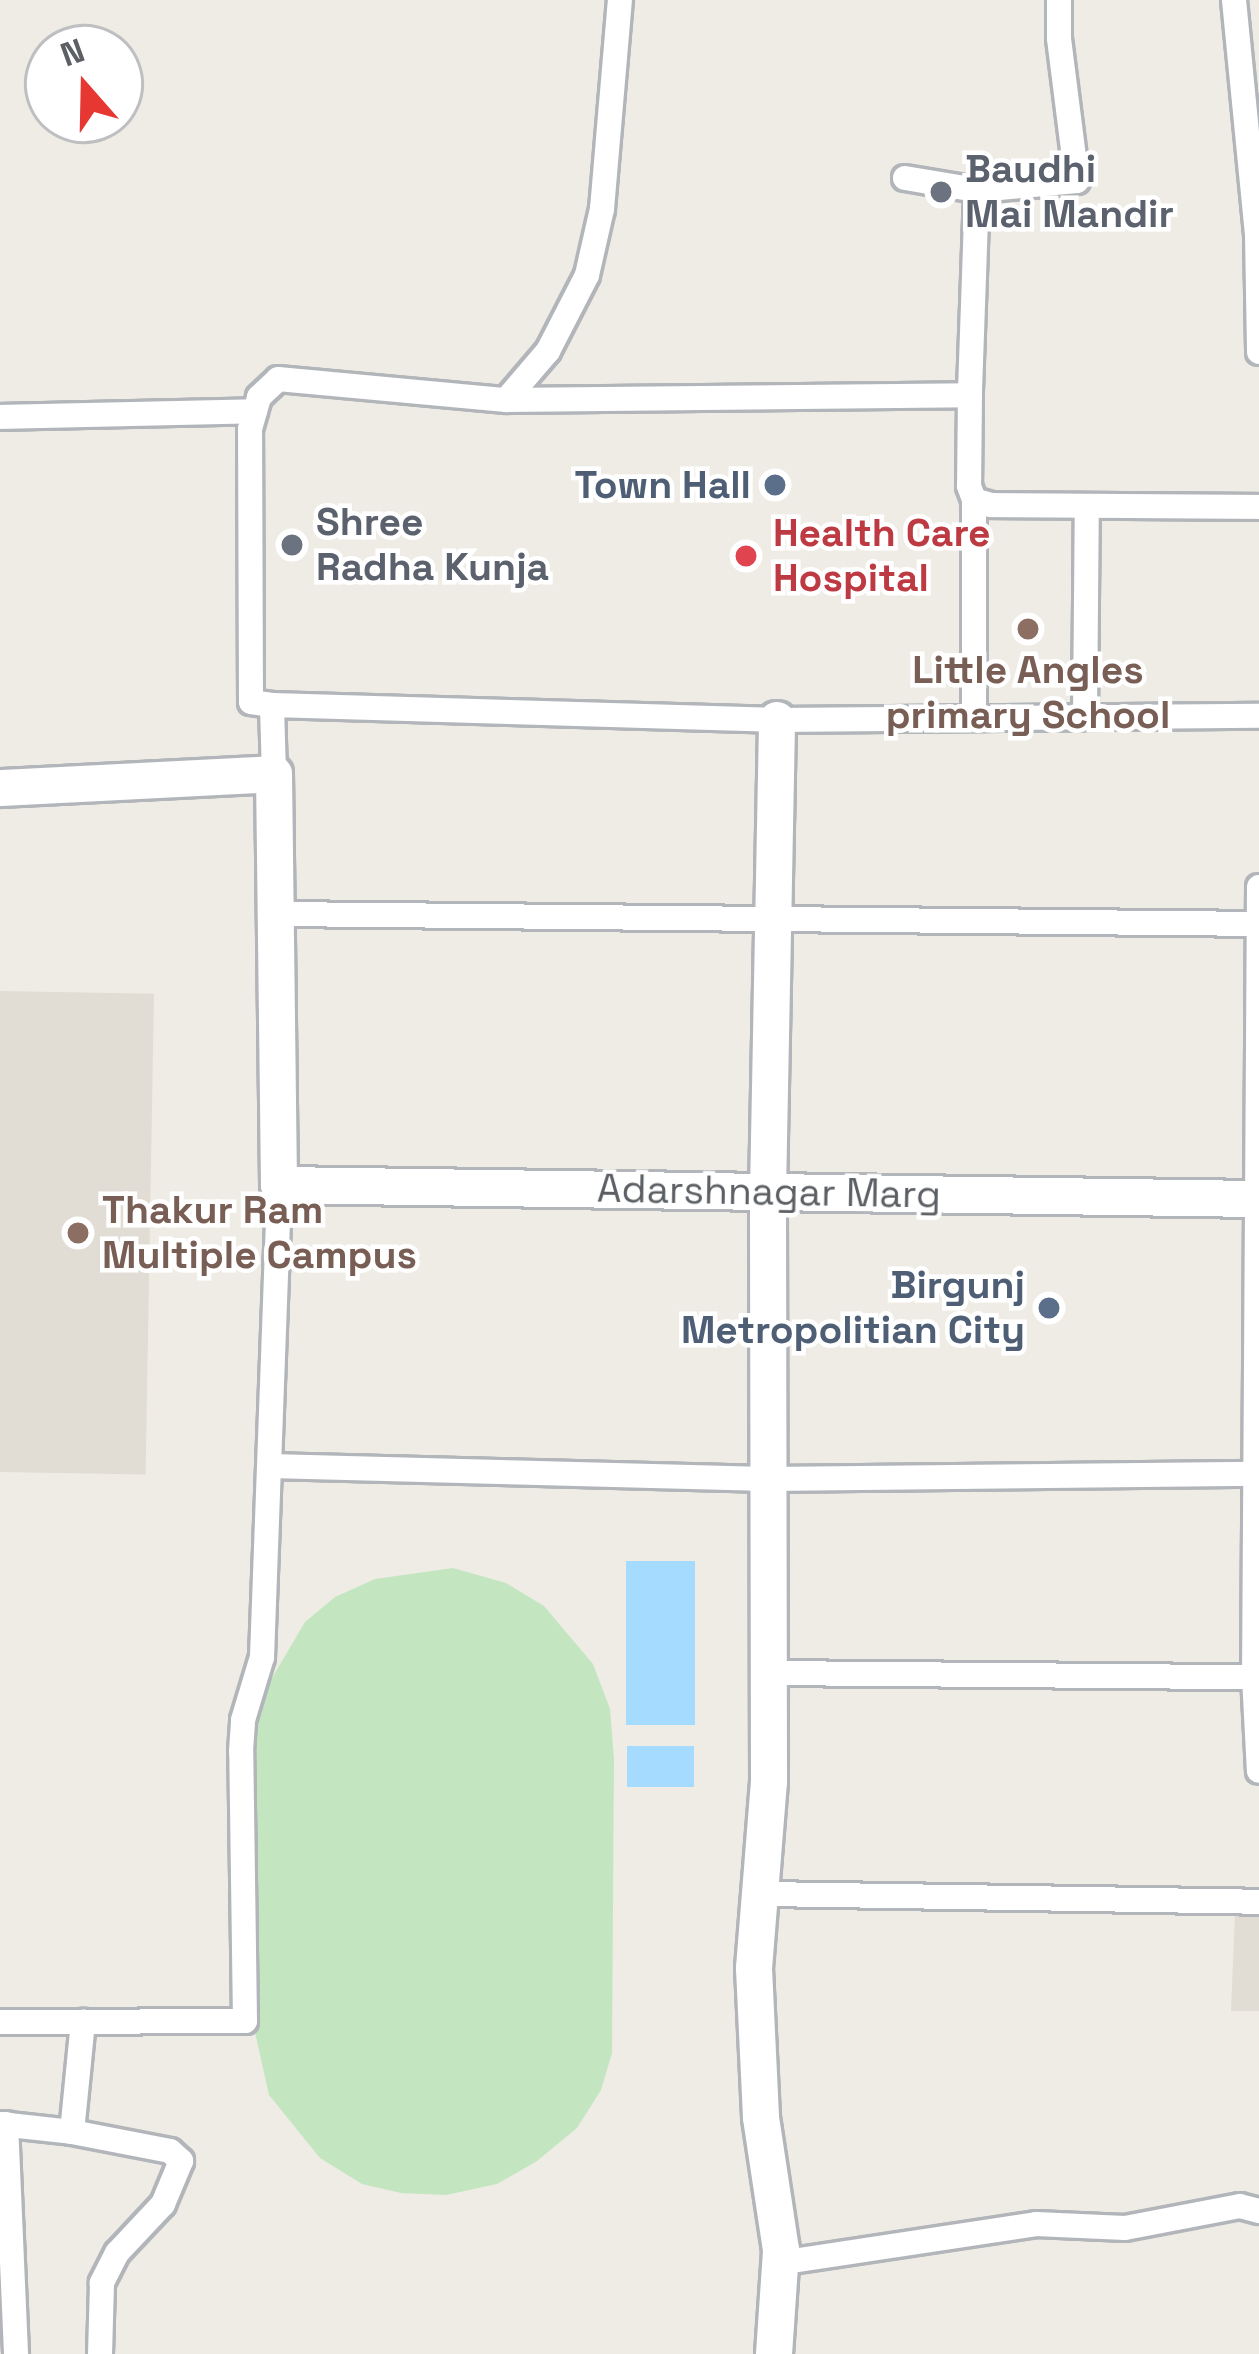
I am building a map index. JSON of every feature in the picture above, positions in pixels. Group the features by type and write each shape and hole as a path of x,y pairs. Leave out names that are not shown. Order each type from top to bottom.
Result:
{"street":[{"path":"506,400 548,351 587,275 602,209 620,0"},
{"path":"905,178 977,190 1077,181 1059,38 1059,0"},
{"path":"1234,0 1257,234 1259,352"},
{"path":"974,716 974,500 969,486 977,190"},
{"path":"970,395 506,400 278,379 259,397 250,429 251,701 777,719 1259,716"},
{"path":"0,417 255,411"},
{"path":"974,500 1259,507"},
{"path":"1085,715 1087,506"},
{"path":"0,2022 245,2021 241,1751 243,1720 262,1657 279,1184 272,705"},
{"path":"773,2354 779,2263 761,2117 754,1968 764,1894 768,1192 777,719"},
{"path":"0,788 274,774"},
{"path":"1259,887 1259,1771"},
{"path":"277,914 1259,923"},
{"name":"Adarshnagar Marg","path":"279,1184 1258,1199"},
{"path":"270,1466 767,1479 1257,1474"},
{"path":"768,1673 1257,1676"},
{"path":"764,1894 1259,1902"},
{"path":"72,2132 83,2022"},
{"path":"16,2354 3,2124 170,2151 182,2161 163,2204 118,2253 102,2283 100,2354"},
{"path":"779,2263 1036,2224 1125,2228 1240,2206 1259,2211"}],"shaded area":[{"name":"Thakur Ram Multiple Campus","path":"0,991 154,994 146,1475 0,1472"},
{"path":"1235,1913 1259,1914 1259,2011 1231,2011"}],"green space":[{"path":"453,1568 506,1583 544,1606 593,1664 610,1709 614,1759 612,2053 601,2090 577,2128 537,2161 497,2184 446,2195 401,2193 362,2184 320,2158 269,2095 250,2010 250,1737 255,1707 305,1622 335,1597 375,1579"}],"water":[{"path":"626,1561 695,1561 695,1725 626,1725"},
{"path":"627,1746 694,1746 694,1787 627,1787"}],"place":[{"name":"Baudhi Mai Mandir","path":"941,192"},
{"name":"Town Hall","path":"775,485"},
{"name":"Shree Radha Kunja","path":"292,545"},
{"name":"Health Care Hospital","path":"746,556"},
{"name":"Little Angles primary School","path":"1028,629"},
{"name":"Thakur Ram Multiple Campus","path":"78,1233"},
{"name":"Birgunj Metropolitian City","path":"1049,1308"}]}
